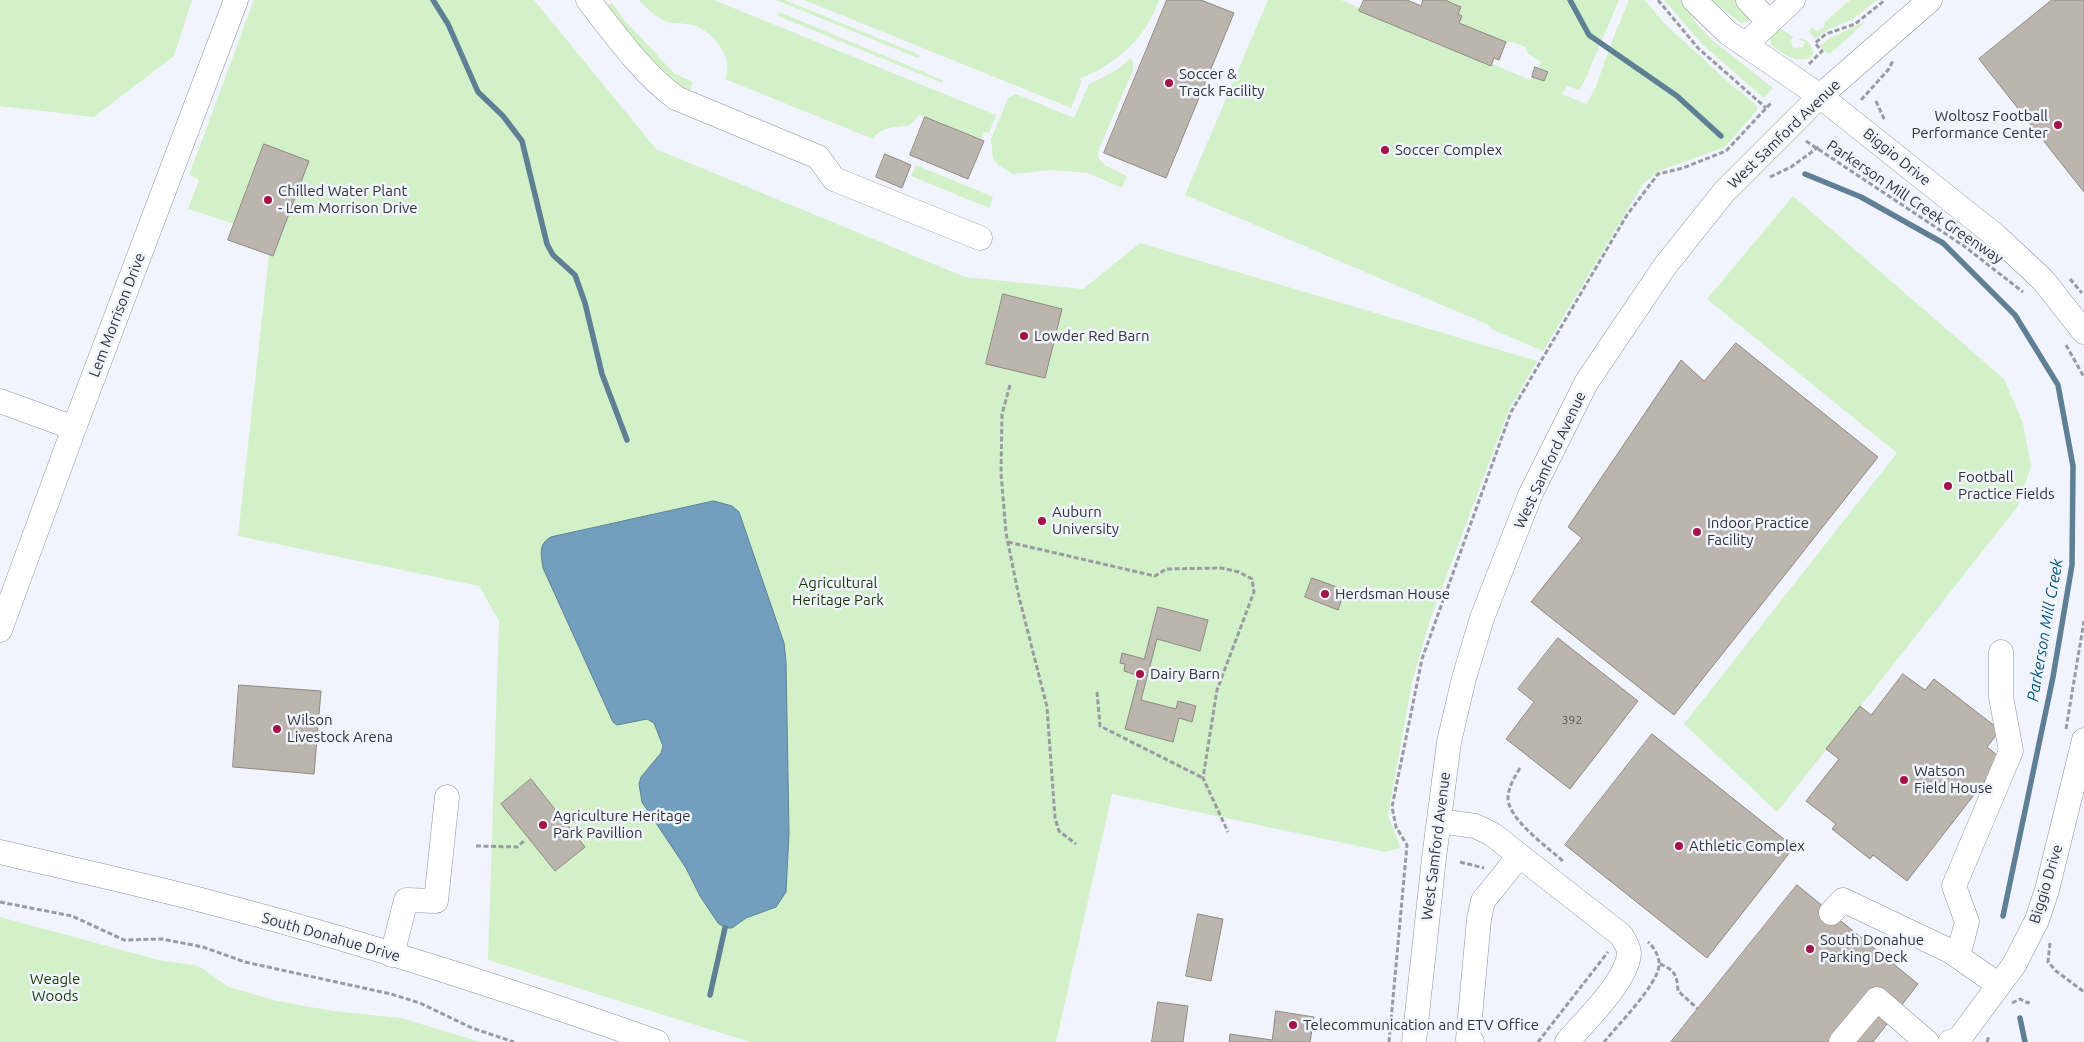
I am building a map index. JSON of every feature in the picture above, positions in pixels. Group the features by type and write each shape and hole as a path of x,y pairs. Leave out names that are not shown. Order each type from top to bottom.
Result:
{"street":[{"name":"Lem Morrison Drive","path":"0,630 74,428 236,0"},
{"path":"588,0 614,34 662,87 676,98 818,157 834,178 980,238"},
{"name":"Biggio Drive","path":"1694,0 1728,33 1820,96 1996,236 2043,280 2074,336"},
{"path":"1748,0 1769,22"},
{"path":"1745,45 1793,0"},
{"name":"West Samford Avenue","path":"1414,1042 1449,742 1464,678 1482,618 1531,493 1586,383 1665,266 1724,192 1820,96 1930,0"},
{"path":"0,402 74,428"},
{"path":"1958,956 1967,922 1954,886 2010,751 2001,697 2001,652"},
{"name":"Biggio Drive","path":"1955,1040 2014,965 2037,920 2079,787 2084,740"},
{"path":"392,955 406,900 436,901 447,797"},
{"path":"1439,821 1475,826 1492,834 1621,935 1629,951 1620,980 1567,1042"},
{"name":"South Donahue Drive","path":"0,852 224,906 392,955 657,1042"},
{"path":"1472,1042 1468,1039 1479,920 1484,901 1519,856"},
{"path":"1832,913 1843,900 1958,956 1999,985"},
{"path":"1841,1042 1877,999 1927,1042"}],"path":[{"path":"1658,0 1698,48 1768,105"},
{"path":"1811,62 1822,51 1815,43 1826,34 1855,24 1885,0"},
{"name":"Parkerson Mill Creek Greenway","path":"1806,141 1818,147 1964,246 2030,299"},
{"path":"2074,336 2084,377"},
{"path":"1010,385 1002,414 1001,463 1008,542 1019,597 1047,707 1055,818 1059,831 1076,844"},
{"path":"1008,542 1156,576 1166,568 1221,568 1239,572 1252,579 1254,592 1217,690 1203,778 1228,832"},
{"path":"1097,692 1100,726 1203,778"},
{"path":"476,846 517,847 525,840"},
{"path":"0,902 72,916 124,940 162,940 203,947 245,962 391,994 420,1003 472,1028 514,1042"},
{"path":"2052,934 2048,950 2050,968 2084,992"},
{"path":"1538,1042 1621,935"},
{"path":"1660,964 1671,969 1677,975 1678,991 1698,1009"},
{"path":"2009,1008 2013,1002 2020,999 2028,1003 2030,1000"},
{"path":"1985,1042 1994,1029"}],"green space":[{"path":"0,0 192,0 174,56 94,117 0,106"},
{"name":"Agricultural Heritage Park","path":"254,0 534,0 656,149 965,277 1083,289 1140,243 1537,361 1509,410 1430,620 1412,683 1388,815 1401,848 1386,852 1112,794 1056,1042 750,1042 488,960 499,621 479,586 238,536 271,236 188,209 199,180 189,175"},
{"path":"639,0 714,0 996,115 989,133 984,132 981,140 919,115 910,125 884,130 873,139 725,79 727,63 725,55 715,40 693,25 663,20"},
{"path":"776,0 785,0 920,55 918,58"},
{"path":"804,0 1159,0 1146,27 1128,49 1105,66 1079,79 1082,81 1071,108"},
{"name":"Soccer Complex","path":"1268,0 1341,0 1530,80 1532,77 1544,81 1548,72 1538,68 1541,62 1527,53 1526,47 1506,42 1459,23 1462,16 1458,14 1461,7 1445,0 1619,0 1579,90 1567,86 1562,94 1586,104 1595,89 1629,0 1645,0 1665,24 1757,106 1757,110 1725,147 1659,171 1643,184 1543,351 1491,329 1491,326 1185,195"},
{"path":"1664,0 1681,0 1698,25 1712,40 1773,88 1764,98 1704,46"},
{"path":"1711,0 1737,0 1750,18 1747,22 1741,23"},
{"path":"1850,0 1877,0 1853,19 1829,29 1815,39 1809,32 1812,27 1816,31 1824,28 1825,22"},
{"path":"612,3 625,21 675,74 693,82 689,93 659,70 606,5"},
{"path":"779,12 943,80 942,83 778,16"},
{"path":"1866,21 1828,54 1820,46 1828,39"},
{"path":"1778,29 1782,29 1793,37 1791,40 1793,48 1803,47 1804,41 1798,40 1802,38 1807,41 1811,46 1813,54 1809,58 1798,59 1788,56 1775,48 1771,45 1770,37"},
{"path":"1131,58 1133,71 1098,151 1098,157 1105,165 1127,176 1122,188 1088,173 1053,170 1013,174 998,165 993,158 991,139 1008,98 1016,94 1074,118 1089,84 1115,71"},
{"path":"916,165 993,197 989,208 911,176"},
{"name":"Football Practice Fields","path":"1793,196 2004,379 2023,423 2031,466 2018,506 1777,812 1684,724 1897,453 1707,299"},
{"name":"Weagle Woods","path":"0,917 159,960 199,966 229,987 277,1001 333,1011 401,1018 481,1042 0,1042"}],"water":[{"path":"714,501 732,506 739,512 784,643 786,662 789,833 786,892 776,907 746,918 732,928 725,928 718,923 700,896 686,868 642,802 639,784 641,777 661,753 663,746 654,723 647,719 617,725 613,722 543,568 541,554 542,546 551,537"}],"building":[{"name":"Soccer & Track Facility","path":"1167,0 1201,0 1234,13 1166,178 1104,153"},
{"path":"1364,0 1407,0 1421,6 1423,0 1445,0 1461,7 1458,14 1462,16 1459,23 1506,42 1499,60 1494,58 1491,66 1359,11"},
{"name":"Woltosz Football Performance Center","path":"2052,0 2084,0 2084,192 1979,59"},
{"path":"1535,67 1548,72 1544,81 1532,77"},
{"path":"925,117 984,141 968,179 910,155"},
{"name":"Chilled Water Plant - Lem Morrison Drive","path":"264,144 309,161 273,256 228,240"},
{"path":"885,154 911,165 902,188 876,177"},
{"name":"Lowder Red Barn","path":"1003,294 1062,309 1045,378 986,364"},
{"name":"Indoor Practice Facility","path":"1736,343 1878,457 1674,715 1531,602 1582,538 1568,527 1681,360 1704,381"},
{"name":"Herdsman House","path":"1312,578 1345,590 1338,610 1305,597"},
{"name":"Dairy Barn","path":"1158,607 1208,620 1200,651 1157,639 1141,700 1176,709 1178,701 1196,706 1192,722 1179,718 1173,742 1125,729 1139,676 1124,671 1125,664 1120,663 1122,653 1144,659"},
{"path":"1558,638 1638,701 1570,789 1506,739 1534,702 1518,689"},
{"name":"Watson Field House","path":"1903,674 1925,690 1934,679 2000,730 1987,747 2002,759 1907,881 1873,855 1870,859 1832,829 1836,824 1806,801 1839,759 1826,749 1860,706 1871,715"},
{"name":"Wilson Livestock Arena","path":"239,685 321,691 314,774 233,767"},
{"name":"Athletic Complex","path":"1652,734 1794,847 1707,958 1565,845"},
{"name":"Agriculture Heritage Park Pavillion","path":"531,779 585,847 555,871 501,804"},
{"name":"South Donahue Parking Deck","path":"1797,885 1918,984 1873,1042 1671,1042"},
{"path":"1198,914 1223,919 1211,981 1186,976"},
{"path":"1158,1002 1188,1006 1183,1042 1152,1042"},
{"name":"Telecommunication and ETV Office","path":"1276,1011 1314,1017 1310,1042 1229,1042 1230,1034 1272,1040"}],"waterway":[{"path":"433,0 448,24 478,92 503,116 522,141 547,244 553,255 575,275 585,303 602,374 627,440"},
{"name":"Parkerson Mill Creek","path":"1570,0 1589,35 1677,96 1721,136"},
{"name":"Parkerson Mill Creek","path":"1805,174 1861,197 1943,243 2015,315 2058,385 2073,466 2072,565 2053,677 2003,916"},
{"path":"710,995 725,928"},
{"name":"Parkerson Mill Creek","path":"2020,1018 2025,1042"}],"place":[{"name":"Soccer & Track Facility","path":"1169,83"},
{"name":"Woltosz Football Performance Center","path":"2058,125"},
{"name":"Soccer Complex","path":"1385,150"},
{"name":"Chilled Water Plant - Lem Morrison Drive","path":"268,200"},
{"name":"Lowder Red Barn","path":"1024,336"},
{"name":"Football Practice Fields","path":"1948,486"},
{"name":"Auburn University","path":"1042,521"},
{"name":"Indoor Practice Facility","path":"1697,532"},
{"name":"Herdsman House","path":"1325,594"},
{"name":"Dairy Barn","path":"1140,674"},
{"name":"Wilson Livestock Arena","path":"277,729"},
{"name":"Watson Field House","path":"1904,780"},
{"name":"Agriculture Heritage Park Pavillion","path":"543,825"},
{"name":"Athletic Complex","path":"1679,846"},
{"name":"South Donahue Parking Deck","path":"1810,949"},
{"name":"Telecommunication and ETV Office","path":"1293,1025"}]}
